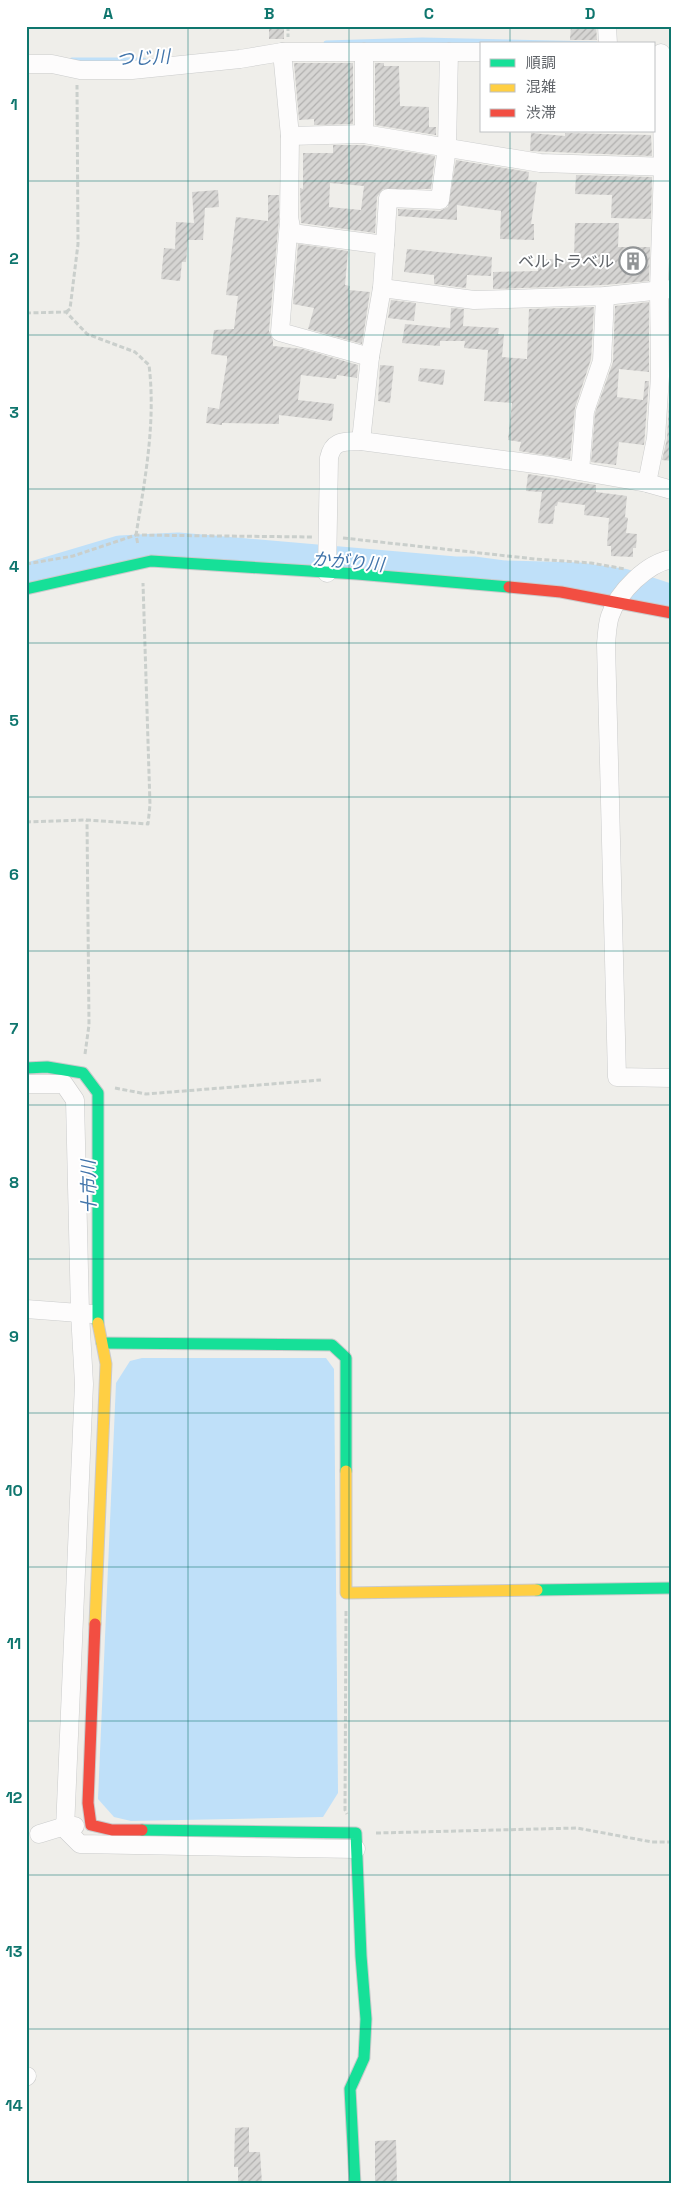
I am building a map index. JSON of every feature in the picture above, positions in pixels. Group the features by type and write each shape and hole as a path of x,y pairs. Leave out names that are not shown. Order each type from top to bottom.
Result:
{"street":[{"path":"607,26 608,42"},
{"path":"282,52 290,136 289,221 280,332 370,357"},
{"path":"26,64 52,64 80,70 132,70 282,52 480,52"},
{"path":"364,52 364,134"},
{"path":"361,441 370,357 382,288 388,198 440,200 447,148 449,52"},
{"path":"647,483 656,438 665,289 667,167 662,53"},
{"path":"290,136 364,134 540,163 667,167"},
{"path":"289,221 292,233 386,245"},
{"path":"382,288 474,300 605,296 665,289"},
{"path":"580,472 585,411 602,361 605,296"},
{"path":"327,573 331,449 338,443 361,441 580,472 647,483 672,490"},
{"path":"672,559 662,561 642,572 616,603 609,617 606,644 617,1077 672,1078"},
{"path":"26,589 151,561 357,574 561,592 672,613"},
{"path":"26,1068 47,1067 83,1073 98,1093 65,1829 80,1844 356,1841"},
{"path":"26,1084 64,1084 76,1100 89,1314 102,1343 106,1364 88,1803 91,1825"},
{"path":"26,1309 89,1314"},
{"path":"102,1343 332,1345 346,1358 346,1593 672,1588"},
{"path":"39,1834 65,1826 91,1825 112,1830 356,1841"},
{"path":"355,2184 350,2089 364,2058 366,2019 360,1956 356,1841"}],"path":[{"path":"26,313 66,312 70,309 78,244 76,84 80,70"},
{"path":"26,564 73,556 136,535 327,537 591,563 642,572"},
{"path":"26,822 87,820 89,1025 83,1073"},
{"path":"90,1083 146,1094 321,1080"},
{"path":"346,1593 345,1810 356,1841 577,1828 652,1842 672,1842"}],"water":[{"path":"142,1358 326,1358 334,1369 338,1793 323,1817 131,1821 114,1817 98,1799 116,1383 130,1361"}],"building":[{"path":"269,26 284,26 284,39 269,39"},
{"path":"571,26 596,26 597,40 570,40"},
{"path":"294,63 353,63 353,124 314,125 314,119 299,120"},
{"path":"375,63 384,63 384,66 399,66 400,106 429,107 429,127 436,127 436,135 375,125"},
{"path":"531,133 565,136 565,133 651,135 652,156 530,151"},
{"path":"333,145 363,145 435,156 431,189 383,189 377,197 375,233 301,223 300,188 303,189 303,153 333,153","holes":["330,183 364,186 361,210 329,207"]},
{"path":"456,160 529,172 528,181 537,182 531,224 534,224 534,240 500,239 501,211 457,205 457,220 398,216 398,209 440,211 448,207"},
{"path":"576,175 652,177 651,219 611,218 612,195 575,194"},
{"path":"218,190 219,207 205,208 203,240 188,240 186,262 182,262 180,281 161,279 164,248 175,249 176,222 194,223 192,192"},
{"path":"268,195 279,195 279,219 269,331 273,340 273,346 303,349 358,365 357,378 337,375 336,379 301,375 298,400 334,404 332,421 279,415 279,424 222,423 222,425 206,423 208,407 219,409 227,361 227,356 211,354 214,330 234,329 238,296 226,295 236,217 268,221"},
{"path":"575,223 619,223 618,247 650,247 649,281 604,285 493,289 493,272 538,271 538,259 574,260"},
{"path":"298,244 348,251 345,285 350,286 349,290 370,292 362,344 308,329 314,308 293,304"},
{"path":"407,249 492,257 491,276 467,275 466,288 434,284 434,275 404,272"},
{"path":"391,300 416,303 414,321 388,318"},
{"path":"670,300 672,300 672,351 670,351"},
{"path":"649,302 649,372 619,369 617,397 643,400 645,381 649,381 644,445 619,442 616,465 591,462 595,413 613,362 615,306"},
{"path":"594,307 591,359 575,408 570,459 519,451 521,442 508,440 512,403 484,401 488,350 464,348 465,341 440,341 440,346 402,343 405,324 450,328 451,308 464,309 463,326 499,328 498,334 504,334 502,357 527,359 529,309"},
{"path":"380,365 394,366 390,403 378,401"},
{"path":"420,368 445,370 443,385 418,381"},
{"path":"670,383 672,384 672,461 662,460 667,439"},
{"path":"528,474 596,485 596,492 627,496 625,517 628,518 626,533 637,534 636,548 633,548 633,557 611,556 611,546 607,546 609,518 584,515 585,505 558,502 557,506 555,506 553,524 538,523 542,492 526,491"},
{"path":"249,2127 249,2152 260,2152 262,2184 238,2184 238,2167 234,2167 235,2128"},
{"path":"396,2140 397,2184 375,2184 375,2141"}],"waterway":[{"name":"つじ川","path":"326,43 422,40 509,42"},
{"name":"つじ川","path":"72,60 144,60"},
{"name":"かがり川","path":"26,578 120,550 178,547 505,575 580,577 623,583 672,599"}],"traffic: fast":[{"path":"26,589 151,561 357,574 509,587"},
{"path":"26,1068 47,1067 83,1073 98,1093 98,1323"},
{"path":"102,1343 332,1345 346,1358 346,1471"},
{"path":"537,1590 672,1588"},
{"path":"142,1830 356,1833 361,1956 366,2019 364,2058 350,2089 355,2184"}],"traffic: slow":[{"path":"95,1624 106,1364 98,1323"},
{"path":"346,1471 346,1593 537,1590"}],"traffic: jam":[{"path":"509,587 561,592 672,613"},
{"path":"95,1624 88,1803 91,1825 112,1830 142,1830"}],"place":[{"name":"ベルトラベル","path":"633,261"}],"water label":[{"name":"十市川","path":"89,1187"}]}
